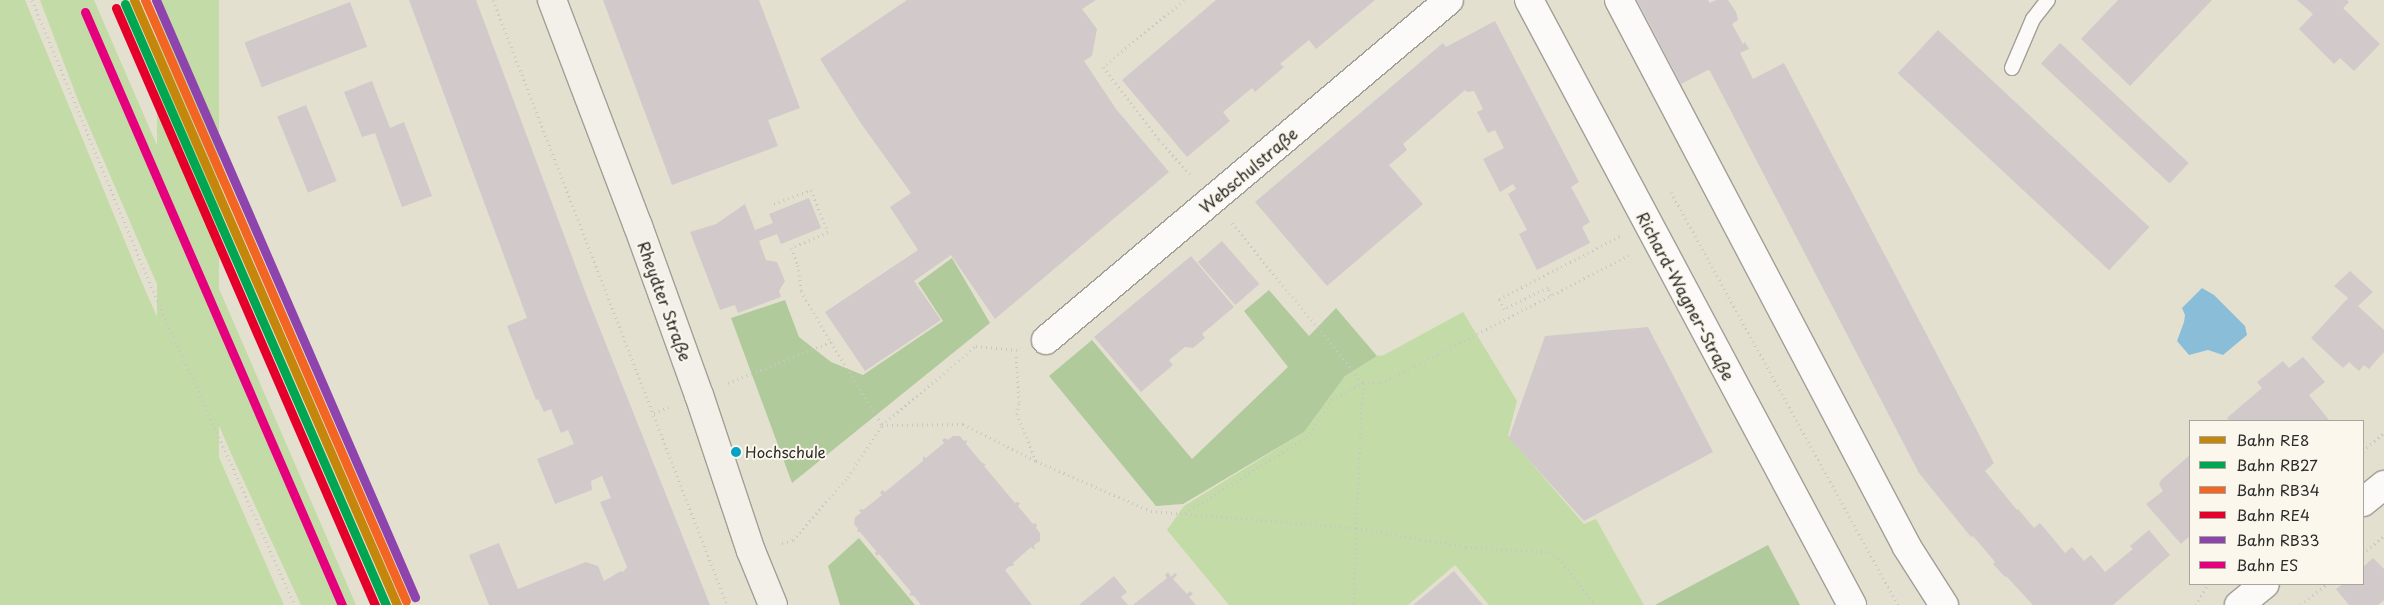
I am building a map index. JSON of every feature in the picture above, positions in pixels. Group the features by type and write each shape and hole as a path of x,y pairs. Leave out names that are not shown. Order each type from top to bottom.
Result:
{"main road":[{"name":"Rheydter Straße","path":"552,0 638,226 699,395 751,552 772,605"}],"street":[{"name":"Webschulstraße","path":"1046,340 1449,0"},
{"name":"Richard-Wagner-Straße","path":"1529,0 1847,599"},
{"path":"1619,0 1907,547 1944,605"},
{"path":"2364,501 2384,485"},
{"path":"2239,605 2264,585"}],"lane":[{"path":"2012,68 2033,19 2048,0"}],"path":[{"path":"32,0 156,300 295,605"},
{"path":"493,0 727,605"},
{"path":"1184,0 1103,68 1160,140 1212,200 1363,384 1354,605"},
{"path":"1666,184 1885,587 1898,605"},
{"path":"774,204 811,190 828,232 791,248 798,265 801,291 882,425"},
{"path":"1551,295 1548,287 1504,309 1499,299 1652,231"},
{"path":"1184,513 1307,437 1332,400 1363,384 1381,383 1551,295 1652,231"},
{"path":"654,414 831,342"},
{"path":"711,563 793,540 848,477 882,425 976,346 1016,351 1019,402 1017,414 1036,461"},
{"path":"882,425 963,424 1036,461 1151,512 1184,513 1356,528 1466,547 1550,552 1558,558 1596,605"},
{"path":"2364,450 2384,433"},
{"path":"2364,553 2384,536"},
{"path":"2196,605 2207,585"},
{"path":"2301,605 2326,585"}],"green space":[{"path":"0,0 25,0 143,285 284,605 0,605"},
{"path":"40,0 94,0 356,605 301,605 234,460 146,259 79,103"},
{"path":"157,0 219,0 219,605 157,605"},
{"path":"952,258 990,323 792,483 731,318 785,300 799,337 831,362 863,375 943,321 918,283"},
{"path":"1269,290 1309,336 1336,308 1377,356 1345,376 1304,432 1183,504 1156,506 1049,376 1092,340 1192,459 1288,367 1244,311"},
{"path":"1463,312 1517,401 1508,436 1584,524 1596,519 1644,605 1489,605 1455,565 1408,605 1229,605 1167,530 1184,506 1304,432 1345,376 1377,356 1384,355"},
{"path":"859,538 915,605 840,605 828,566"},
{"path":"1768,545 1800,605 1655,605"}],"water":[{"path":"2202,288 2214,295 2245,326 2247,335 2223,355 2208,350 2189,355 2177,341 2184,322 2185,315 2182,308"}],"building":[{"path":"409,0 476,0 586,294 710,605 489,605 469,555 499,543 518,589 586,562 598,566 604,581 621,571 623,572 627,567 600,502 611,498 602,476 591,481 592,490 555,504 537,459 574,444 568,430 561,433 551,409 544,412 538,399 536,400 507,326 527,318"},
{"path":"603,0 759,0 800,108 768,120 778,146 672,185"},
{"path":"907,0 1096,0 1082,9 1097,29 1092,56 1084,61 1116,109 1169,172 995,319 951,255 914,281 941,320 865,371 825,312 918,250 890,207 911,193 862,125 820,59"},
{"path":"1216,0 1375,0 1316,49 1309,40 1280,64 1284,67 1255,92 1252,88 1223,112 1230,121 1187,157 1122,80"},
{"path":"1637,0 1708,0 1710,3 1716,0 1728,0 1736,12 1738,20 1732,24 1743,44 1745,42 1749,49 1740,53 1753,79 1784,63 1994,463 1985,471 2034,528 2040,523 2065,553 2072,547 2084,561 2091,555 2105,572 2133,549 2130,546 2149,530 2170,555 2113,605 2033,605 1993,564 1995,562 1973,536 1971,537 1919,473 1710,71 1708,70 1681,84"},
{"path":"2118,0 2212,0 2130,86 2081,39"},
{"path":"2297,0 2347,0 2349,2 2343,8 2380,44 2354,71 2340,58 2334,64 2299,29 2313,14"},
{"path":"350,2 367,47 262,87 245,42"},
{"path":"1495,21 1579,182 1571,187 1590,222 1582,227 1590,243 1537,270 1519,234 1527,230 1508,194 1516,189 1513,184 1500,192 1483,159 1504,148 1495,130 1488,133 1477,112 1483,109 1474,91 1467,92 1465,90 1403,144 1407,150 1389,165 1423,204 1327,286 1255,202 1443,43 1446,47"},
{"path":"1938,30 2149,227 2109,270 1898,73"},
{"path":"2060,43 2189,163 2170,184 2041,63"},
{"path":"372,81 390,128 404,122 432,196 402,207 375,133 362,137 344,92"},
{"path":"306,105 337,181 308,193 277,117"},
{"path":"809,198 821,228 781,244 777,234 759,241 766,260 777,262 785,281 779,291 781,297 738,313 735,305 720,310 690,232 716,224 745,204 755,230 773,223 769,214"},
{"path":"1222,241 1259,284 1235,305 1198,262"},
{"path":"1191,256 1234,307 1202,334 1205,338 1193,348 1185,347 1169,360 1173,365 1141,392 1094,337"},
{"path":"2350,271 2373,292 2358,306 2384,330 2384,352 2369,369 2364,365 2359,371 2349,362 2343,368 2311,338 2348,298 2334,286"},
{"path":"1648,327 1713,452 1584,521 1509,438 1545,336"},
{"path":"2303,357 2325,382 2309,395 2329,420 2229,420 2227,418 2262,388 2257,382 2283,361 2289,368"},
{"path":"953,436 960,436 964,441 967,440 966,444 982,463 986,464 984,466 1015,503 1020,503 1018,506 1033,524 1037,525 1036,528 1040,533 1040,541 1034,545 1035,550 1031,547 1013,563 1014,566 1010,566 1005,570 1032,605 921,605 914,596 909,595 911,592 879,554 877,556 875,554 876,551 860,532 857,532 858,529 854,524 855,517 861,513 859,510 863,510 882,495 880,493 882,490 885,492 923,461 923,456 926,458 944,443 942,440 945,438 948,440"},
{"path":"2189,456 2189,537 2181,544 2146,504 2163,491 2159,484 2161,480"},
{"path":"2373,558 2384,569 2384,600 2378,605 2349,605 2336,589 2342,585 2364,585 2364,566"},
{"path":"1454,571 1483,605 1413,605"},
{"path":"1168,572 1171,577 1175,573 1177,575 1173,579 1187,594 1190,591 1193,594 1189,597 1196,605 1133,605 1167,578 1165,575"},
{"path":"1114,576 1127,592 1121,597 1128,605 1079,605"}],"rail line":[{"name":"RE8","path":"134,0 397,605"},
{"name":"RB34","path":"145,0 406,601"},
{"name":"RB33","path":"156,0 415,597"},
{"name":"RB27","path":"125,4 386,605"},
{"name":"RE4","path":"116,8 375,605"},
{"name":"ES","path":"85,12 342,605"}],"place":[{"name":"Hochschule","path":"736,452"}]}
